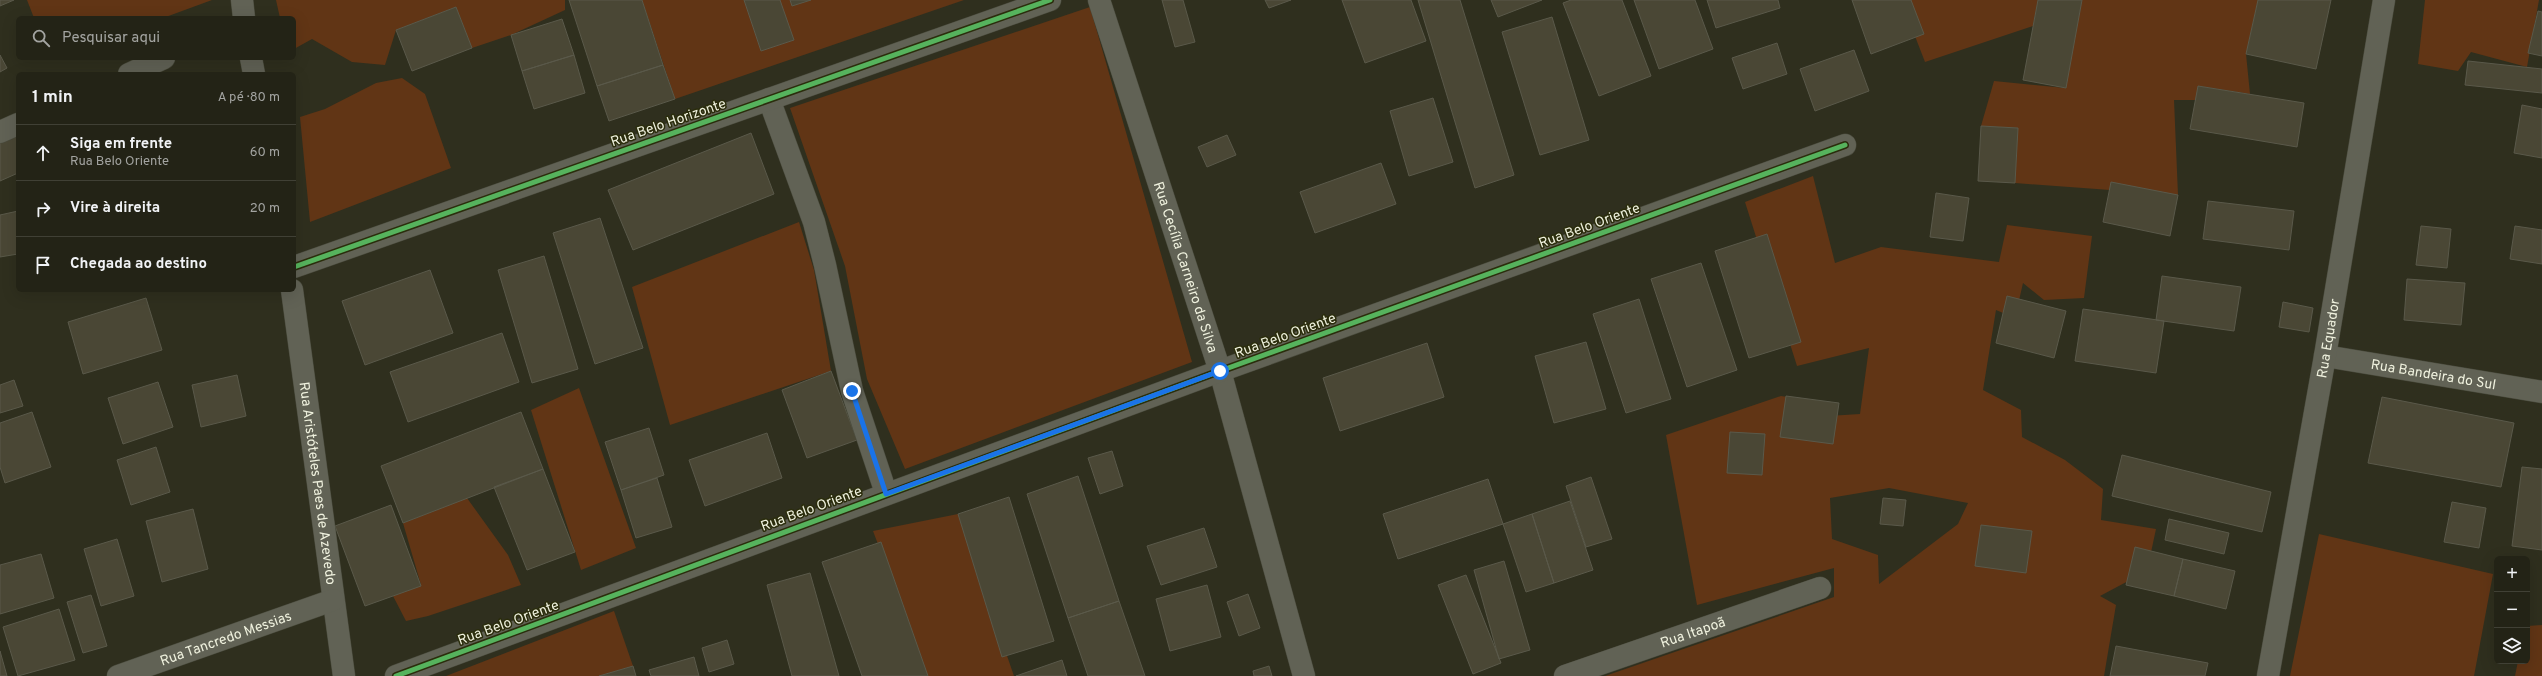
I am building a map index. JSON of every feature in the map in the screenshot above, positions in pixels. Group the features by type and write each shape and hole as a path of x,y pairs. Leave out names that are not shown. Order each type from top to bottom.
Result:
{"street":[{"path":"242,0 244,16"},
{"name":"Rua Belo Horizonte","path":"296,266 1050,0"},
{"name":"Rua Cecília Carneiro da Silva","path":"1099,0 1220,371 1304,676"},
{"name":"Rua Equador","path":"2268,676 2325,356 2384,0"},
{"path":"133,72 160,60"},
{"path":"251,60 254,72"},
{"path":"769,99 814,222 852,391 886,494"},
{"path":"0,132 16,125"},
{"name":"Rua Belo Oriente","path":"396,676 1220,371 1845,145"},
{"name":"Rua Aristóteles Paes de Azevedo","path":"292,292 344,676"},
{"name":"Rua Bandeira do Sul","path":"2325,356 2542,392"},
{"name":"Rua Itapoã","path":"1565,676 1820,588"},
{"name":"Rua Tancredo Messias","path":"118,676 333,600"}],"shaded area":[{"path":"27,0 212,0 168,16 33,16"},
{"path":"276,0 565,0 565,10 511,35 472,48 456,7 396,30 385,65 352,62 312,39 296,48 296,16 280,16"},
{"path":"642,0 964,0 675,99"},
{"path":"1901,0 2038,0 2033,26 1925,62"},
{"path":"2082,0 2258,0 2246,54 2250,94 2198,86 2196,100 2174,100 2178,195 2015,183 2018,128 1981,126 1994,81 2065,88"},
{"path":"2425,0 2539,0 2527,67 2471,52 2458,71 2418,64"},
{"path":"1090,7 1192,362 905,469 867,379 845,266 790,108"},
{"path":"402,78 425,94 451,168 310,222 300,117 325,109 376,83"},
{"path":"1813,176 1835,263 1881,247 1999,262 2007,225 2092,236 2084,298 2044,300 2023,283 2015,318 1996,310 1983,390 2021,410 2022,437 2065,460 2103,489 2101,520 2156,529 2147,571 2100,596 2116,605 2104,676 1605,676 1834,597 1834,568 1697,605 1666,435 1781,396 1827,403 1828,416 1860,414 1869,348 1797,366 1745,202","holes":["1889,488 1968,503 1958,524 1879,584 1878,555 1832,539 1830,498"]},
{"path":"799,222 814,270 831,371 670,425 632,287"},
{"path":"579,388 636,548 581,570 531,410"},
{"path":"467,498 508,555 521,585 428,616 406,621 393,596 421,585 403,523"},
{"path":"958,514 1014,676 928,676 873,531"},
{"path":"2319,534 2493,574 2474,676 2290,676"},
{"path":"614,611 633,666 599,676 446,676"},
{"path":"2542,625 2542,676 2515,676 2517,664 2530,664 2530,626"}],"building":[{"path":"0,0 14,0 0,6"},
{"path":"569,0 642,0 663,65 597,86"},
{"path":"744,0 780,0 794,40 761,51"},
{"path":"790,0 811,0 792,6"},
{"path":"1162,0 1183,0 1195,42 1175,47"},
{"path":"1265,0 1291,0 1269,8"},
{"path":"1342,0 1411,0 1426,41 1365,63"},
{"path":"1418,0 1460,0 1514,175 1475,188"},
{"path":"1491,0 1542,0 1498,17"},
{"path":"1571,0 1622,0 1651,76 1599,96 1563,3"},
{"path":"1634,0 1695,0 1713,49 1659,69"},
{"path":"1707,0 1778,0 1780,8 1716,28"},
{"path":"1852,0 1911,0 1924,34 1871,54"},
{"path":"2038,0 2082,0 2066,88 2023,80"},
{"path":"2258,0 2331,0 2316,69 2246,54"},
{"path":"456,7 472,48 412,71 396,30"},
{"path":"2538,11 2542,12 2542,56 2528,53"},
{"path":"1552,17 1589,140 1540,155 1502,32"},
{"path":"562,19 574,55 522,71 511,35"},
{"path":"1777,43 1787,74 1743,89 1732,58"},
{"path":"1854,50 1869,91 1815,111 1800,69"},
{"path":"0,55 7,68 0,72"},
{"path":"574,55 585,93 534,109 522,71"},
{"path":"2468,61 2542,69 2542,93 2465,85"},
{"path":"663,65 675,99 609,121 597,86"},
{"path":"2198,86 2304,103 2297,147 2190,129"},
{"path":"1433,98 1453,162 1409,176 1390,111"},
{"path":"2522,105 2542,109 2542,158 2514,153"},
{"path":"1981,126 2018,128 2015,183 1978,181"},
{"path":"751,133 774,194 633,250 608,190"},
{"path":"15,134 16,136 16,174 0,181 0,140"},
{"path":"1227,135 1236,155 1207,167 1198,147"},
{"path":"1381,163 1396,204 1315,233 1300,192"},
{"path":"2111,182 2178,195 2170,236 2103,222"},
{"path":"1936,193 1969,198 1963,241 1930,237"},
{"path":"2208,201 2294,211 2289,250 2203,239"},
{"path":"16,211 16,254 0,257 0,215"},
{"path":"600,218 643,348 595,364 553,233"},
{"path":"2421,226 2451,229 2447,268 2416,265"},
{"path":"2515,226 2542,230 2542,264 2510,259"},
{"path":"1767,234 1801,342 1749,358 1715,251"},
{"path":"544,256 578,369 532,383 498,270"},
{"path":"1701,263 1737,370 1687,387 1651,279"},
{"path":"430,270 453,333 365,365 342,301"},
{"path":"2162,276 2241,287 2234,331 2156,320"},
{"path":"2407,279 2465,283 2461,325 2404,320"},
{"path":"2007,296 2066,311 2054,358 1996,343"},
{"path":"146,298 162,350 83,374 68,322"},
{"path":"1639,299 1671,399 1626,413 1593,314"},
{"path":"2283,302 2313,308 2309,332 2279,327"},
{"path":"2083,309 2164,321 2156,373 2075,361"},
{"path":"502,333 519,382 408,422 390,372"},
{"path":"1586,342 1606,409 1554,423 1535,356"},
{"path":"1427,343 1444,397 1340,431 1323,378"},
{"path":"831,371 857,440 807,458 782,390"},
{"path":"237,375 246,416 201,427 192,385"},
{"path":"14,380 23,406 0,413 0,385"},
{"path":"158,382 173,427 123,444 108,398"},
{"path":"1786,396 1839,403 1833,444 1780,437"},
{"path":"2382,397 2514,423 2501,487 2368,463"},
{"path":"32,412 51,467 5,483 0,467 0,423"},
{"path":"521,412 543,469 403,523 381,466"},
{"path":"649,428 664,475 621,490 605,442"},
{"path":"1730,432 1765,434 1762,475 1727,473"},
{"path":"767,433 782,478 705,506 689,460"},
{"path":"156,447 170,492 131,505 117,460"},
{"path":"1112,451 1123,486 1100,494 1088,458"},
{"path":"2122,455 2271,492 2262,532 2112,496"},
{"path":"2522,467 2542,469 2542,550 2512,546"},
{"path":"543,469 575,552 527,570 494,487"},
{"path":"1078,476 1119,601 1068,618 1027,494"},
{"path":"1591,477 1612,539 1586,547 1566,486"},
{"path":"657,478 672,527 636,538 621,490"},
{"path":"1488,479 1503,524 1398,559 1383,514"},
{"path":"1009,497 1054,641 1002,657 958,514"},
{"path":"1883,498 1906,500 1903,526 1880,524"},
{"path":"1570,501 1593,570 1554,583 1532,514"},
{"path":"2452,502 2486,508 2479,548 2444,542"},
{"path":"391,505 421,586 365,606 335,526"},
{"path":"193,509 208,569 162,582 146,521"},
{"path":"1532,514 1554,583 1526,592 1503,524"},
{"path":"2169,519 2229,533 2224,554 2165,540"},
{"path":"1981,525 2032,531 2026,573 1975,566"},
{"path":"1204,528 1217,567 1161,585 1147,546"},
{"path":"117,539 134,596 101,606 84,549"},
{"path":"881,542 928,676 862,676 822,562"},
{"path":"2135,547 2183,559 2174,596 2126,585"},
{"path":"41,554 54,598 0,614 0,565"},
{"path":"2183,559 2235,571 2226,609 2174,596"},
{"path":"1504,561 1530,650 1499,659 1474,570"},
{"path":"810,573 839,676 792,676 767,585"},
{"path":"1466,575 1501,663 1473,674 1438,585"},
{"path":"1207,585 1221,637 1170,651 1156,599"},
{"path":"1248,594 1260,628 1239,636 1227,602"},
{"path":"91,595 107,646 83,653 67,602"},
{"path":"1119,601 1145,676 1088,676 1068,618"},
{"path":"59,609 75,660 18,676 3,627"},
{"path":"727,640 734,664 709,672 702,648"},
{"path":"2116,646 2208,663 2205,676 2110,676"},
{"path":"0,651 7,676 0,676"},
{"path":"694,657 699,676 651,676 649,670"},
{"path":"1062,660 1067,676 1016,676"},
{"path":"633,666 636,676 599,676"},
{"path":"1269,666 1272,676 1254,676 1253,671"}],"cycle path":[{"path":"296,266 1050,0"},
{"path":"396,676 1220,371 1845,145"}],"route":[{"path":"852,391 886,494 1220,371"}]}
